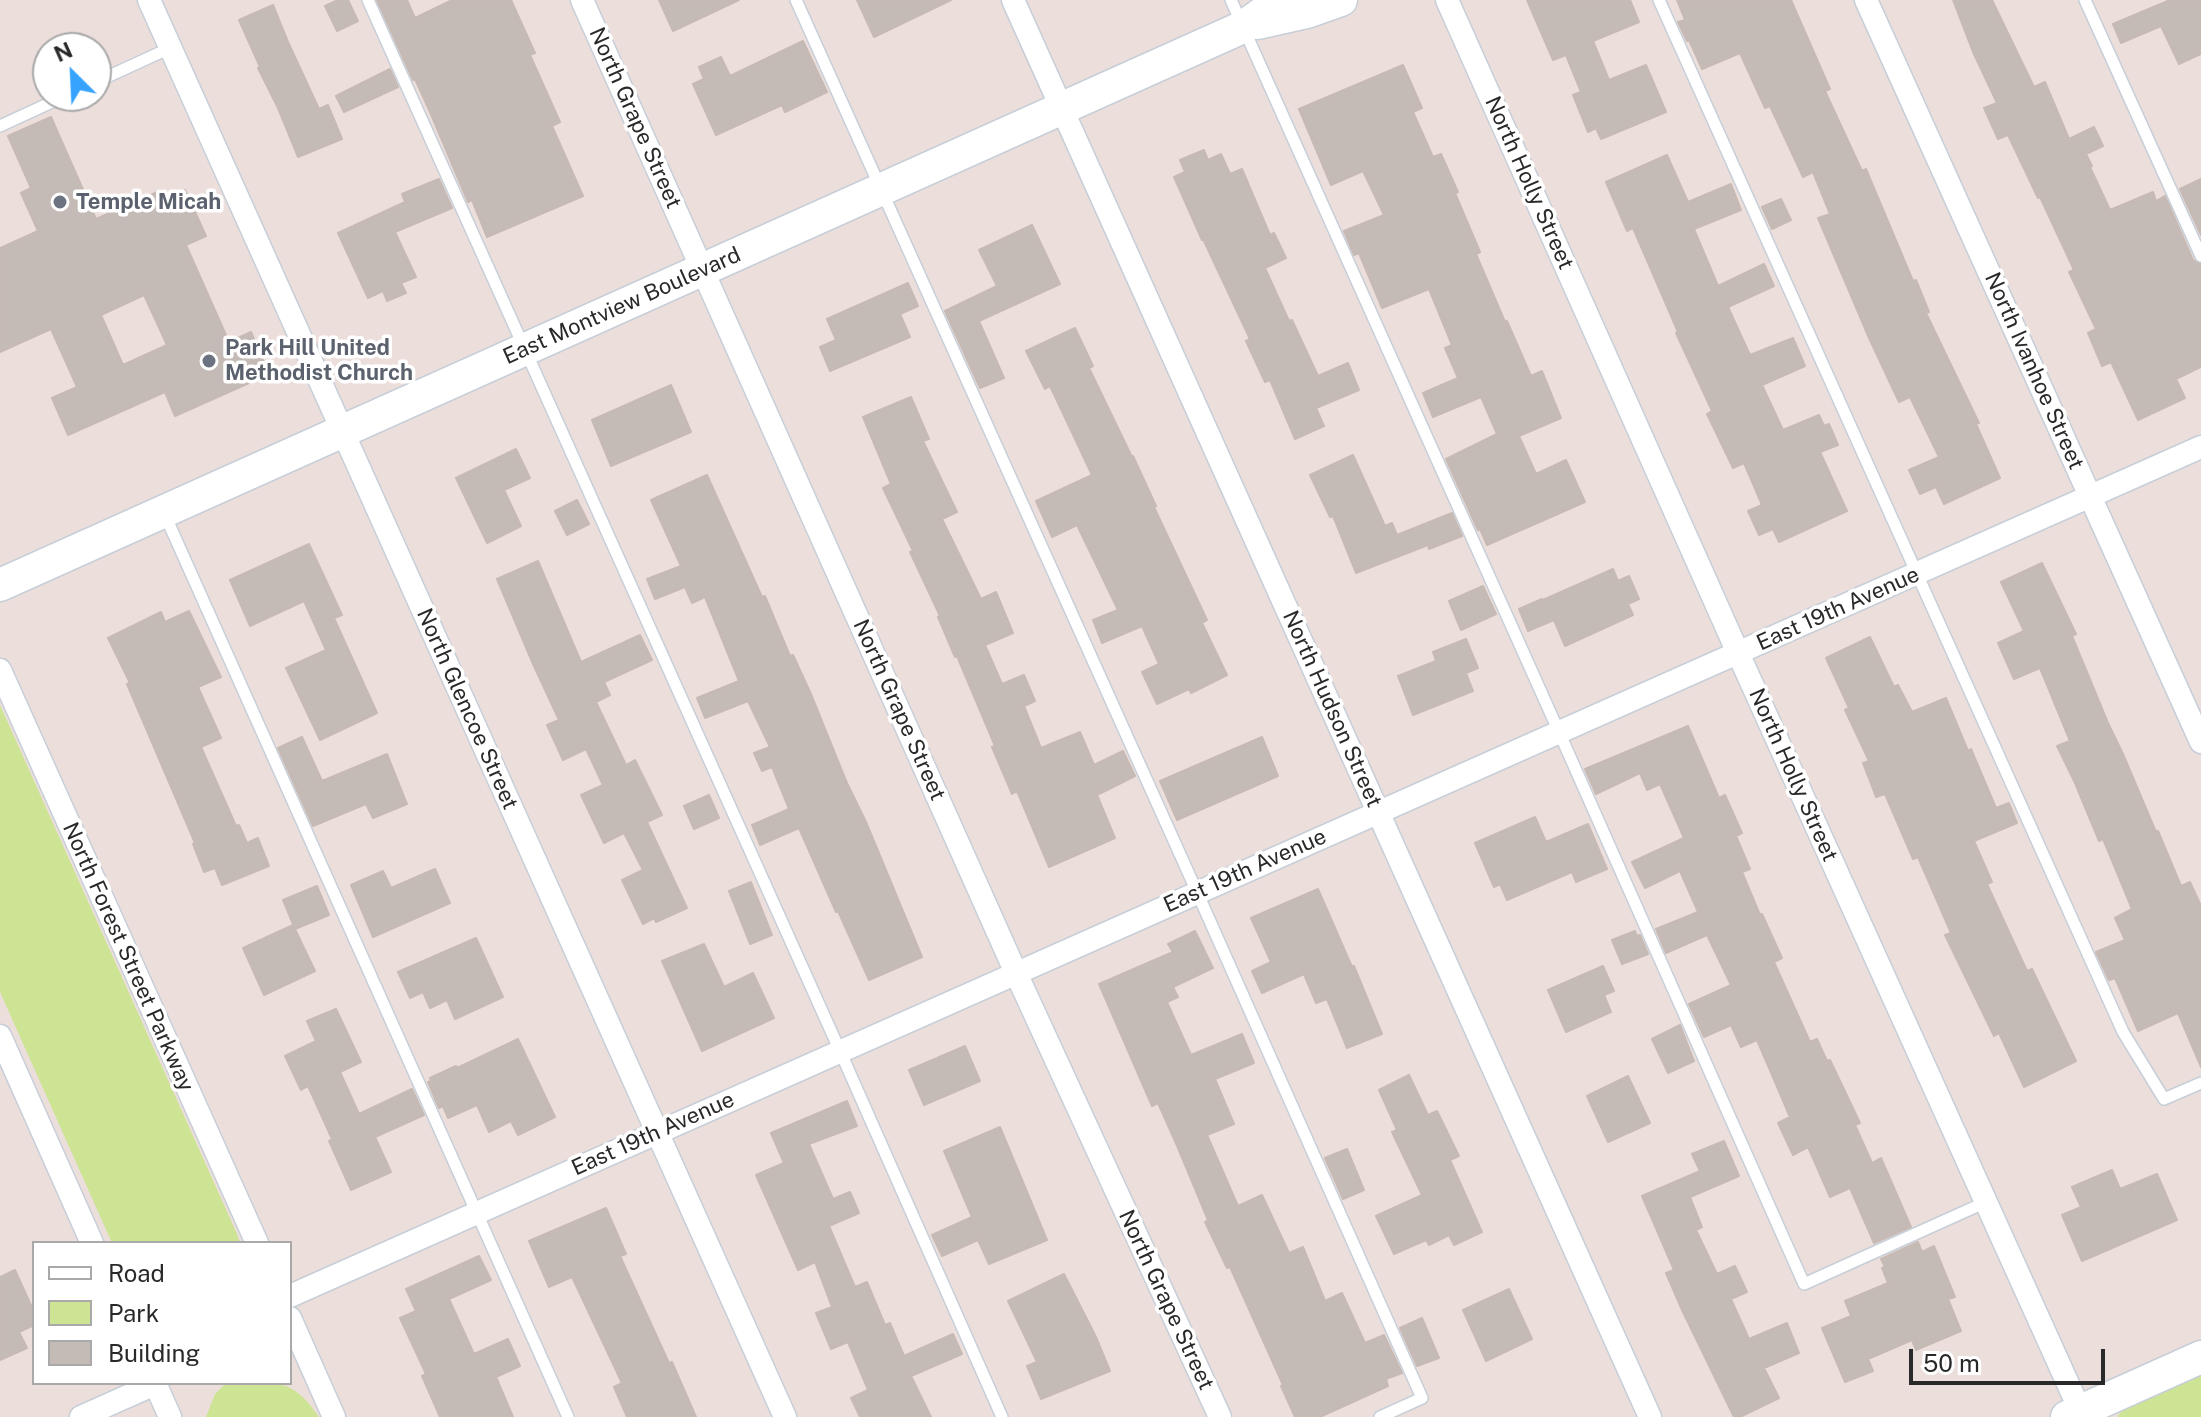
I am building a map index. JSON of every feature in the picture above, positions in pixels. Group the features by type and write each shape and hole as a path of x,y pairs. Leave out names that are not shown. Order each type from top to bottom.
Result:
{"street":[{"name":"North Glencoe Street","path":"149,0 785,1417"},
{"name":"North Grape Street","path":"582,0 1016,973 1220,1417"},
{"name":"North Hudson Street","path":"1013,0 1650,1417"},
{"name":"East Montview Boulevard","path":"0,585 1062,109 1237,13 1281,0"},
{"name":"East Montview Boulevard","path":"1237,13 1307,12 1341,0"},
{"name":"North Holly Street","path":"1447,0 1986,1202 2077,1415"},
{"name":"North Ivanhoe Street","path":"1866,0 2201,742"},
{"name":"East 19th Avenue","path":"292,1295 2201,447"},
{"name":"North Forest Street Parkway","path":"0,670 256,1241"},
{"path":"0,1036 91,1241"},
{"path":"292,1322 334,1417"},
{"path":"2077,1415 2201,1357"},
{"path":"81,1417 152,1385"},
{"path":"157,1385 170,1417"}],"lane":[{"path":"368,0 1002,1417"},
{"path":"796,0 1422,1398 1380,1417"},
{"path":"1659,0 2123,1032 2164,1099 2201,1083"},
{"path":"2085,0 2201,256"},
{"path":"1237,13 1804,1284 1986,1202"},
{"path":"112,75 170,48"},
{"path":"0,126 32,111"},
{"path":"164,512 568,1417"}],"green space":[{"path":"0,705 239,1241 111,1241 0,992"},
{"path":"2201,1373 2201,1417 2118,1417 2126,1407"},
{"path":"224,1385 282,1385 299,1394 319,1417 206,1417 215,1394"}],"building":[{"path":"338,0 348,0 358,21 337,31 325,6"},
{"path":"377,0 407,0 415,18 452,0 511,0 535,53 530,55 560,122 552,126 583,196 487,237 472,200 468,202"},
{"path":"659,0 739,0 673,31"},
{"path":"857,0 951,0 874,37"},
{"path":"1527,0 1630,0 1639,22 1593,41 1609,80 1646,65 1666,112 1601,139 1596,128 1588,132 1573,95 1581,92 1566,55 1553,60"},
{"path":"1677,0 1791,0 1830,89 1825,91 1862,171 1866,169 1913,281 1916,280 1929,312 1926,313 1979,423 1976,424 2000,478 1944,504 1936,487 1920,494 1909,470 1939,457 1910,397 1899,402 1869,338 1818,218 1830,214 1813,172 1803,177 1770,106 1765,108 1740,53 1702,69 1678,22 1685,20"},
{"path":"1953,0 1992,0 2034,87 2045,82 2069,139 2094,127 2103,146 2086,154 2110,210 2153,192 2156,201 2165,196 2193,260 2201,264 2201,367 2176,379 2185,398 2138,420 2111,362 2102,366 2088,333 2096,329 2069,272 2074,270 2008,135 1998,139 1984,108 1997,103"},
{"path":"2170,0 2201,0 2201,54 2179,64 2161,26 2121,43 2113,24"},
{"path":"273,5 319,109 328,105 342,139 298,157 239,20"},
{"path":"803,41 827,92 785,112 782,105 716,135 693,84 704,79 699,67 721,57 730,76"},
{"path":"1403,65 1422,108 1413,112 1433,157 1441,154 1458,192 1455,193 1480,252 1476,254 1505,322 1531,376 1542,371 1561,418 1519,436 1536,474 1566,460 1585,502 1487,545 1446,459 1497,434 1481,397 1433,417 1423,393 1458,378 1445,348 1452,345 1429,289 1382,308 1359,253 1354,255 1344,231 1384,215 1363,171 1331,185 1299,109"},
{"path":"390,69 398,87 344,112 336,96"},
{"path":"51,117 96,219 162,190 166,199 185,190 206,236 186,245 229,342 251,332 265,365 245,375 249,383 175,416 165,392 68,435 52,398 77,387 51,329 0,352 0,248 38,231 21,193 31,188 8,136","holes":["144,295 167,345 123,365 101,315"]},
{"path":"1204,150 1208,160 1221,154 1230,174 1242,169 1270,235 1274,233 1286,258 1265,268 1318,376 1348,363 1359,390 1316,408 1324,426 1295,439 1270,380 1265,382 1246,341 1250,339 1174,177 1185,172 1180,160"},
{"path":"1667,155 1688,202 1731,184 1741,210 1694,229 1718,286 1764,264 1774,286 1728,307 1750,355 1793,338 1805,366 1762,385 1783,430 1819,415 1824,426 1829,424 1838,445 1820,452 1847,511 1779,542 1773,529 1759,535 1748,511 1762,505 1744,463 1733,468 1707,414 1712,411 1633,228 1627,231 1606,182"},
{"path":"439,179 452,208 395,232 416,277 401,283 406,293 387,301 383,291 368,298 338,233 405,202 402,194"},
{"path":"2201,179 2201,235 2180,189"},
{"path":"1781,199 1791,220 1772,229 1762,207"},
{"path":"1032,225 1060,284 979,321 1004,378 980,388 945,311 997,286 979,250"},
{"path":"908,283 918,306 900,314 910,337 830,371 820,347 836,340 827,319"},
{"path":"1075,328 1093,366 1089,368 1133,456 1207,620 1202,623 1227,675 1191,693 1189,689 1157,704 1142,672 1159,664 1142,626 1102,643 1093,620 1118,610 1077,525 1052,537 1036,501 1092,475 1050,386 1045,389 1026,351"},
{"path":"671,385 691,432 611,466 592,420"},
{"path":"911,397 929,439 923,441 957,512 942,519 981,599 996,592 1013,633 985,645 1002,684 1024,675 1035,701 1024,706 1041,748 1080,732 1094,765 1123,751 1135,776 1097,795 1115,838 1049,867 1017,791 1012,794 992,747 995,746 910,552 913,551 883,488 891,484 863,417"},
{"path":"516,449 530,478 504,490 521,526 487,543 456,478"},
{"path":"1353,455 1385,526 1392,523 1397,535 1452,513 1462,536 1429,549 1428,545 1356,573 1333,516 1330,517 1310,475"},
{"path":"707,475 790,656 793,655 811,694 922,957 869,980 799,828 760,845 752,825 789,809 772,767 762,771 754,753 770,747 748,701 705,718 697,698 739,681 705,597 692,603 685,587 655,599 647,579 681,566 651,500"},
{"path":"577,500 589,524 567,535 555,511"},
{"path":"309,544 342,615 334,618 377,713 320,740 286,668 326,650 304,601 250,626 230,580"},
{"path":"538,561 581,662 640,635 652,660 604,682 610,695 596,702 626,765 635,760 662,815 647,822 687,908 656,922 654,918 643,924 622,880 643,870 624,833 604,843 581,795 603,785 586,749 563,760 547,725 559,720 497,579"},
{"path":"2042,563 2076,634 2072,636 2108,723 2181,886 2190,882 2201,906 2201,1067 2178,1013 2138,1031 2115,978 2109,980 2096,952 2125,940 2115,918 2132,909 2103,839 2099,841 2057,746 2070,741 2040,668 2014,679 1998,643 2024,631 2001,582"},
{"path":"1613,569 1618,581 1629,576 1639,599 1628,604 1633,615 1565,646 1554,620 1528,631 1519,609"},
{"path":"1483,586 1496,614 1461,630 1449,601"},
{"path":"189,611 221,677 198,687 221,738 201,747 236,826 239,825 247,843 258,838 269,866 222,885 215,868 204,872 195,843 127,684 130,683 108,638 161,612 165,622"},
{"path":"1870,637 1894,687 1898,685 1912,712 1946,698 1996,808 2009,803 2017,823 1974,841 1992,882 1987,884 2027,971 2032,969 2076,1061 2024,1087 1999,1033 1994,1036 1945,935 1951,933 1918,857 1913,859 1885,794 1876,797 1863,763 1869,761 1845,710 1849,708 1826,658"},
{"path":"1466,639 1478,668 1466,673 1473,691 1413,715 1398,676 1436,661 1433,652"},
{"path":"1688,726 1719,798 1725,795 1742,833 1736,836 1750,869 1742,872 1782,958 1774,962 1810,1042 1817,1039 1827,1061 1830,1060 1860,1123 1855,1125 1872,1163 1881,1158 1911,1227 1874,1243 1850,1188 1830,1197 1808,1147 1793,1155 1778,1123 1790,1117 1757,1040 1741,1047 1731,1025 1704,1037 1689,1004 1731,985 1707,935 1666,953 1656,929 1698,912 1680,871 1645,888 1632,862 1684,838 1660,784 1647,790 1640,773 1596,794 1585,769"},
{"path":"302,737 322,781 387,754 407,804 373,818 366,804 313,826 278,748"},
{"path":"1262,737 1278,776 1177,820 1160,781"},
{"path":"709,795 719,818 694,829 684,806"},
{"path":"1535,817 1546,842 1588,824 1607,869 1576,882 1572,872 1507,900 1500,884 1494,887 1475,843"},
{"path":"435,869 450,903 373,937 351,885 383,871 391,888"},
{"path":"751,882 772,935 750,944 729,891"},
{"path":"317,886 329,915 295,929 283,900"},
{"path":"1318,889 1382,1034 1347,1048 1327,999 1316,1003 1304,974 1262,993 1252,971 1271,962 1251,918"},
{"path":"293,925 315,971 264,995 243,948"},
{"path":"1195,931 1213,968 1173,987 1178,997 1167,1002 1191,1055 1242,1034 1254,1063 1215,1079 1234,1124 1207,1135 1238,1206 1262,1195 1289,1253 1303,1247 1325,1301 1342,1293 1365,1343 1384,1335 1402,1373 1386,1379 1388,1386 1320,1417 1295,1417 1230,1267 1227,1268 1205,1222 1208,1220 1158,1103 1152,1106 1099,984 1173,952 1168,944"},
{"path":"1635,931 1648,954 1622,964 1612,940"},
{"path":"476,938 503,997 455,1019 447,1000 430,1008 423,992 410,998 398,972"},
{"path":"704,944 724,987 753,973 774,1018 702,1051 662,961"},
{"path":"1603,966 1614,991 1604,995 1611,1012 1566,1032 1548,990"},
{"path":"336,1009 361,1062 340,1072 359,1114 412,1089 424,1115 375,1137 391,1172 351,1190 308,1086 301,1090 285,1056 316,1041 307,1021"},
{"path":"1680,1025 1694,1061 1668,1073 1652,1039"},
{"path":"518,1039 555,1117 518,1135 511,1121 489,1132 477,1105 448,1118 443,1106 439,1108 428,1082 430,1078"},
{"path":"965,1046 980,1081 924,1105 909,1070"},
{"path":"1409,1075 1428,1115 1437,1111 1459,1156 1450,1160 1482,1232 1454,1245 1449,1235 1429,1245 1426,1240 1394,1254 1376,1216 1422,1195 1392,1132 1397,1130 1379,1090"},
{"path":"1628,1076 1650,1123 1608,1142 1587,1096"},
{"path":"847,1101 857,1126 809,1144 833,1199 850,1192 859,1213 829,1226 855,1287 867,1282 885,1325 890,1323 904,1356 953,1334 962,1354 911,1376 931,1417 860,1417 851,1398 868,1390 848,1342 831,1349 816,1313 832,1307 815,1262 798,1270 756,1175 784,1163 771,1133"},
{"path":"1000,1127 1047,1240 989,1264 978,1240 942,1256 932,1235 972,1217 944,1151"},
{"path":"1724,1141 1739,1176 1690,1197 1702,1227 1696,1230 1717,1274 1735,1266 1747,1292 1731,1299 1749,1339 1787,1323 1799,1353 1764,1368 1779,1398 1740,1417 1734,1417 1682,1310 1666,1273 1674,1270 1642,1196 1700,1171 1692,1154"},
{"path":"1347,1149 1364,1190 1343,1199 1325,1158"},
{"path":"2112,1170 2120,1189 2157,1174 2177,1220 2082,1261 2062,1215 2081,1207 2072,1187"},
{"path":"606,1208 626,1254 620,1256 696,1417 627,1417 614,1387 622,1383 572,1277 549,1287 529,1241"},
{"path":"1918,1242 1922,1252 1934,1246 1955,1297 1948,1299 1961,1331 1916,1350 1912,1340 1868,1359 1873,1371 1845,1382 1822,1328 1851,1316 1845,1301 1888,1283 1881,1259"},
{"path":"479,1256 491,1280 449,1299 474,1354 508,1339 520,1366 496,1377 513,1417 440,1417 422,1376 426,1374 400,1318 416,1311 406,1289"},
{"path":"15,1270 32,1308 32,1326 19,1332 27,1348 0,1360 0,1277"},
{"path":"1064,1274 1110,1371 1041,1399 1027,1366 1037,1362 1008,1301"},
{"path":"1509,1289 1532,1339 1486,1361 1463,1310"},
{"path":"1422,1318 1439,1358 1417,1366 1400,1328"}],"place":[{"name":"Temple Micah","path":"60,202"},
{"name":"Park Hill United Methodist Church","path":"209,361"}]}
